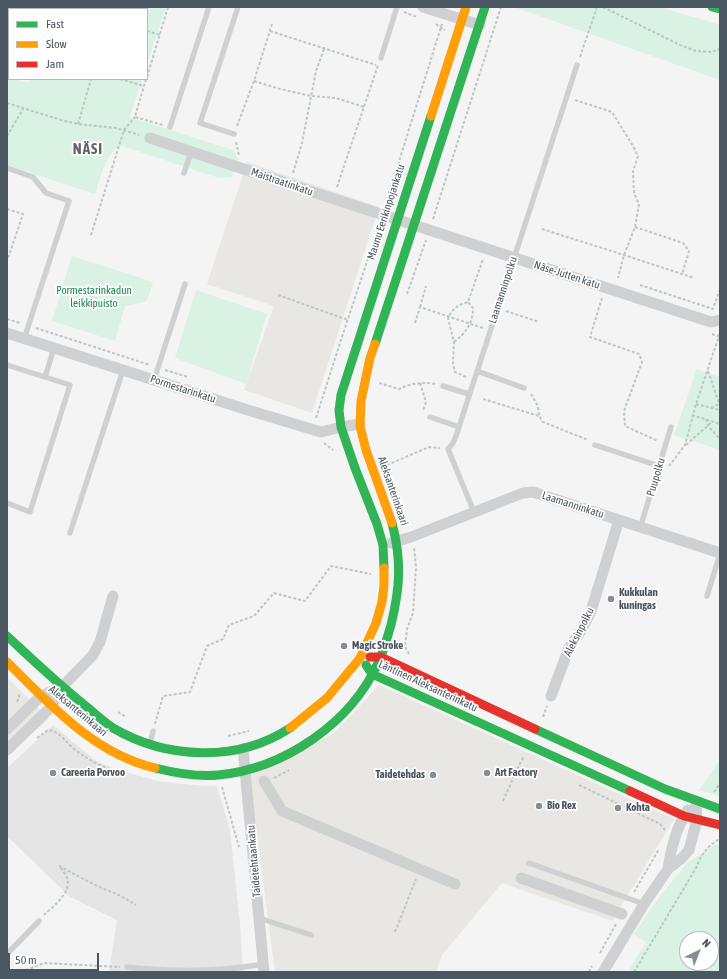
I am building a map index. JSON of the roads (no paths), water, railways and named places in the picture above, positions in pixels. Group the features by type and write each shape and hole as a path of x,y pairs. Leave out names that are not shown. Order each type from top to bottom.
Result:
{"street":[{"path":"423,7 480,25"},
{"name":"Maunu Eerikinpojankatu","path":"341,427 339,410 341,391 466,7"},
{"path":"341,427 360,424 362,397 370,358 415,226 485,7"},
{"path":"712,7 720,9"},
{"name":"Maistraatinkatu","path":"150,138 415,226"},
{"name":"Näse-Jutten katu","path":"415,226 711,322 720,320"},
{"name":"Pormestarinkatu","path":"7,333 321,432 341,427"},
{"name":"Aleksanterinkaari","path":"7,662 75,727 102,747 130,760 161,770 191,774 219,775 275,761 302,747 327,729 344,713 362,690 381,657 395,611 399,586 397,541 389,511 364,445 360,424"},
{"name":"Aleksanterinkaari","path":"7,636 62,687 112,728 141,742 168,749 216,753 243,749 264,742 288,729 307,716 327,698 360,658 376,623 382,602 384,585 383,545 377,524 341,427"},
{"name":"Laamanninkatu","path":"383,545 411,537 523,493 533,492 720,554"},
{"name":"Aleksinpolku","path":"551,696 569,648 581,631 591,612 619,520"},
{"path":"7,750 52,706 62,687 94,655 100,642 113,596"},
{"name":"Läntinen Aleksanterinkatu","path":"360,658 381,657 664,789 720,809"},
{"name":"Läntinen Aleksanterinkatu","path":"360,658 372,674 684,816 720,825"},
{"path":"7,729 41,696 62,687"},
{"name":"Taidetehtaankatu","path":"243,749 264,968"},
{"path":"264,781 282,811 455,884"},
{"path":"668,869 670,840 684,816 696,801"},
{"path":"603,972 644,904 668,869 682,858 689,850 697,820 696,801"},
{"path":"521,878 622,914"}],"lane":[{"path":"170,128 210,7"},
{"path":"234,134 200,123 238,7"},
{"path":"381,58 397,7"},
{"name":"Laamanninpolku","path":"474,512 448,449 453,443 459,427 577,65"},
{"path":"184,173 191,152"},
{"path":"7,168 34,177 46,193 69,201 24,339"},
{"path":"154,380 185,284"},
{"path":"45,377 54,348"},
{"path":"7,365 70,385 30,512 7,503"},
{"path":"70,533 123,370"},
{"path":"477,371 524,388"},
{"path":"443,386 469,394"},
{"path":"430,417 459,427"},
{"name":"Puupolku","path":"640,528 671,427"},
{"path":"595,445 660,466"},
{"path":"707,596 720,554"},
{"path":"150,744 153,731"},
{"path":"529,863 644,904"},
{"path":"259,918 311,935"},
{"path":"7,954 39,921"},
{"path":"127,967 159,971 264,968"}],"place":[{"name":"Kukkulan kuningas","path":"611,599"},
{"name":"Magic Stroke","path":"344,646"},
{"name":"Careeria Porvoo","path":"53,773"},
{"name":"Art Factory","path":"487,773"},
{"name":"Taidetehdas","path":"433,775"},
{"name":"Bio Rex","path":"539,806"},
{"name":"Kohta","path":"618,808"}],"district":[{"name":"NÄSI","path":"88,149"}],"park label":[{"name":"Pormestarinkadun leikkipuisto","path":"94,297"}]}
